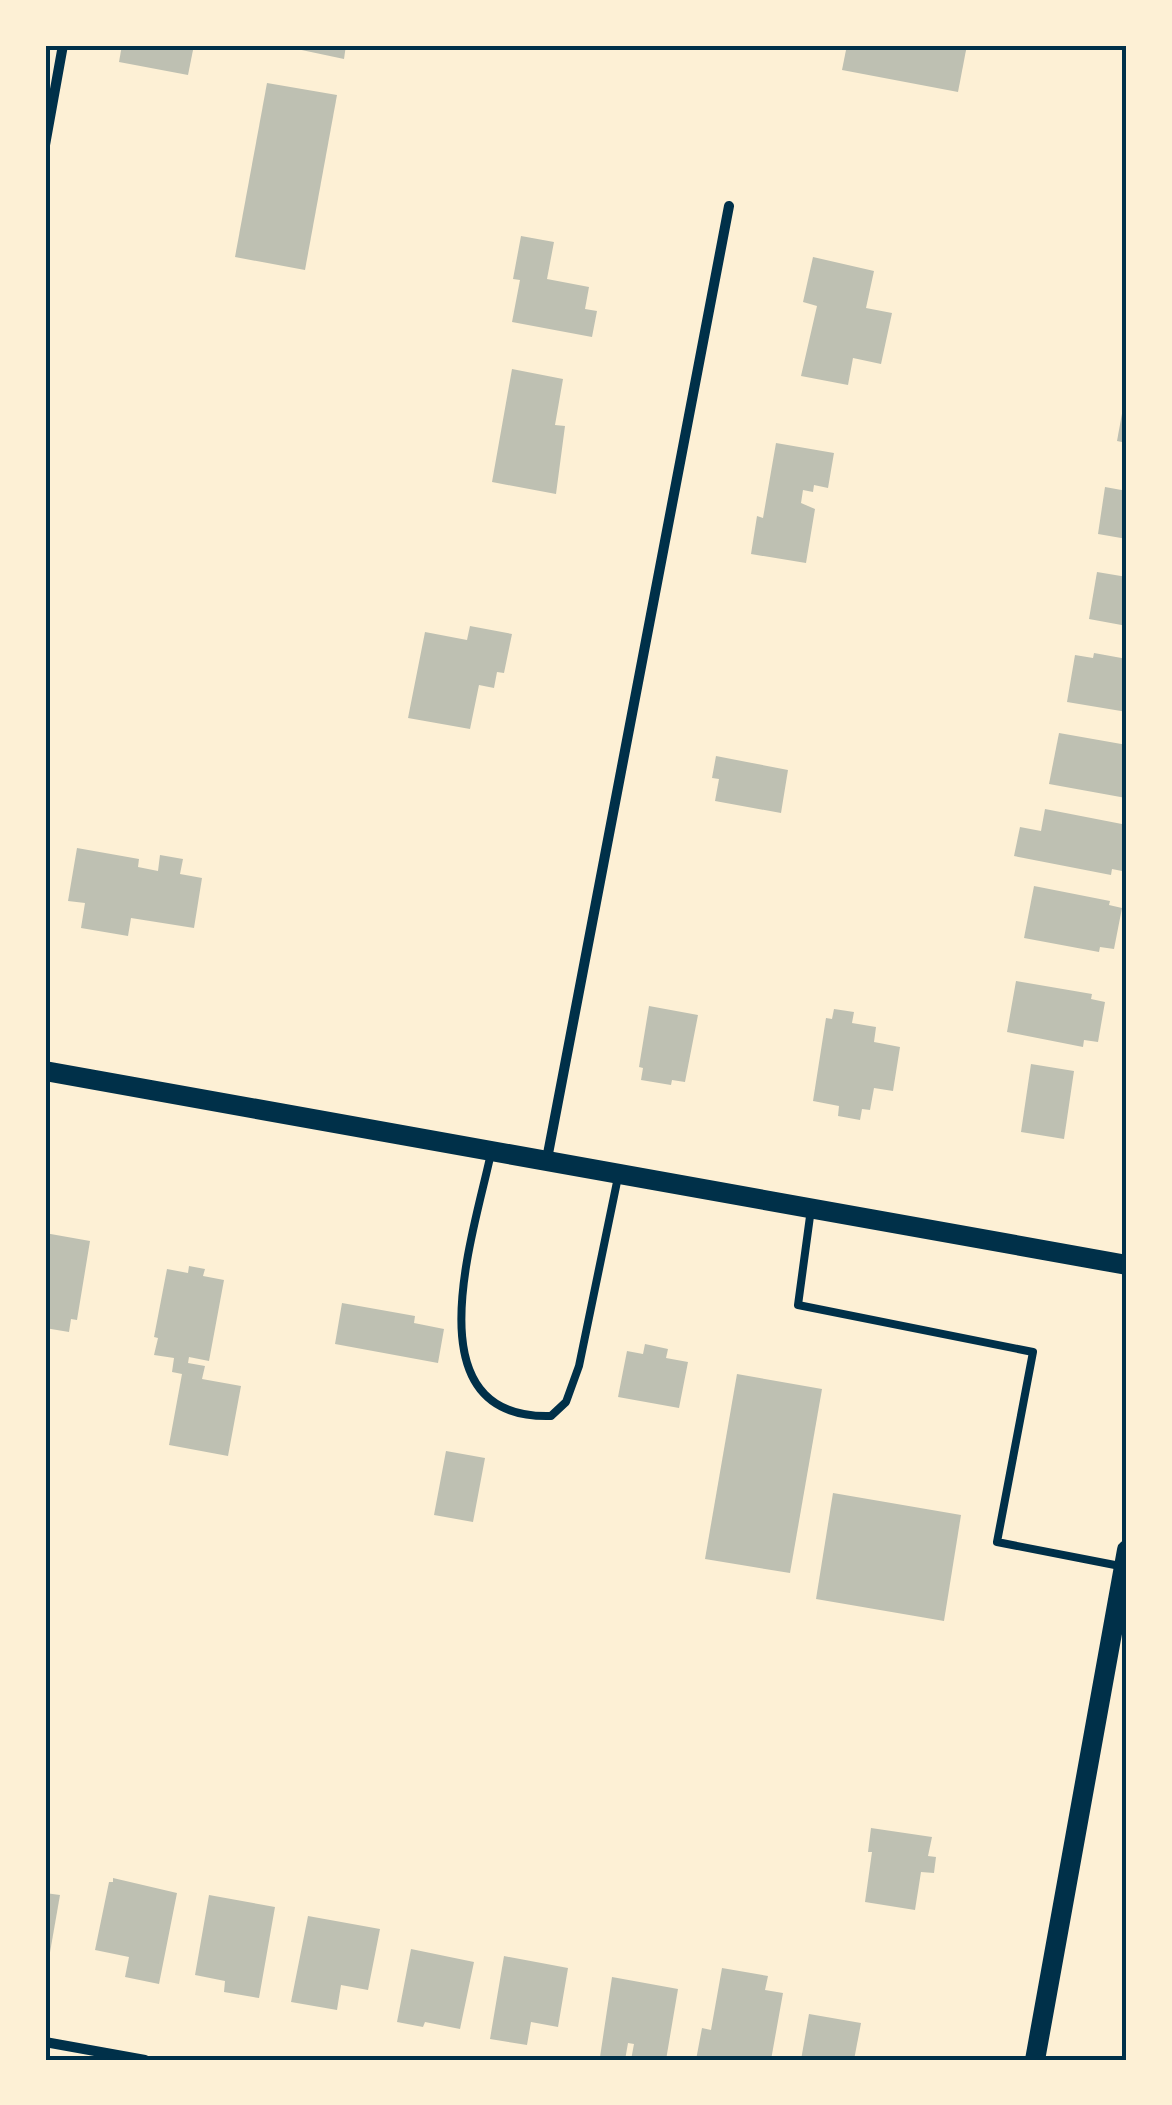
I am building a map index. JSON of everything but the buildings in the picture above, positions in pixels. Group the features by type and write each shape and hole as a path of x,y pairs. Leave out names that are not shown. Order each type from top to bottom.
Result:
{"main road":[{"path":"45,1071 1127,1265"},
{"path":"1035,2060 1126,1558"}],"street":[{"path":"45,145 63,45"},
{"path":"547,1159 729,206"},
{"path":"45,2042 145,2060"}],"lane":[{"path":"492,1150 460,1301 463,1353 486,1397 523,1417 552,1416 566,1402 580,1366 618,1172"},
{"path":"811,1209 798,1305 1033,1352 997,1542 1126,1558"}]}
